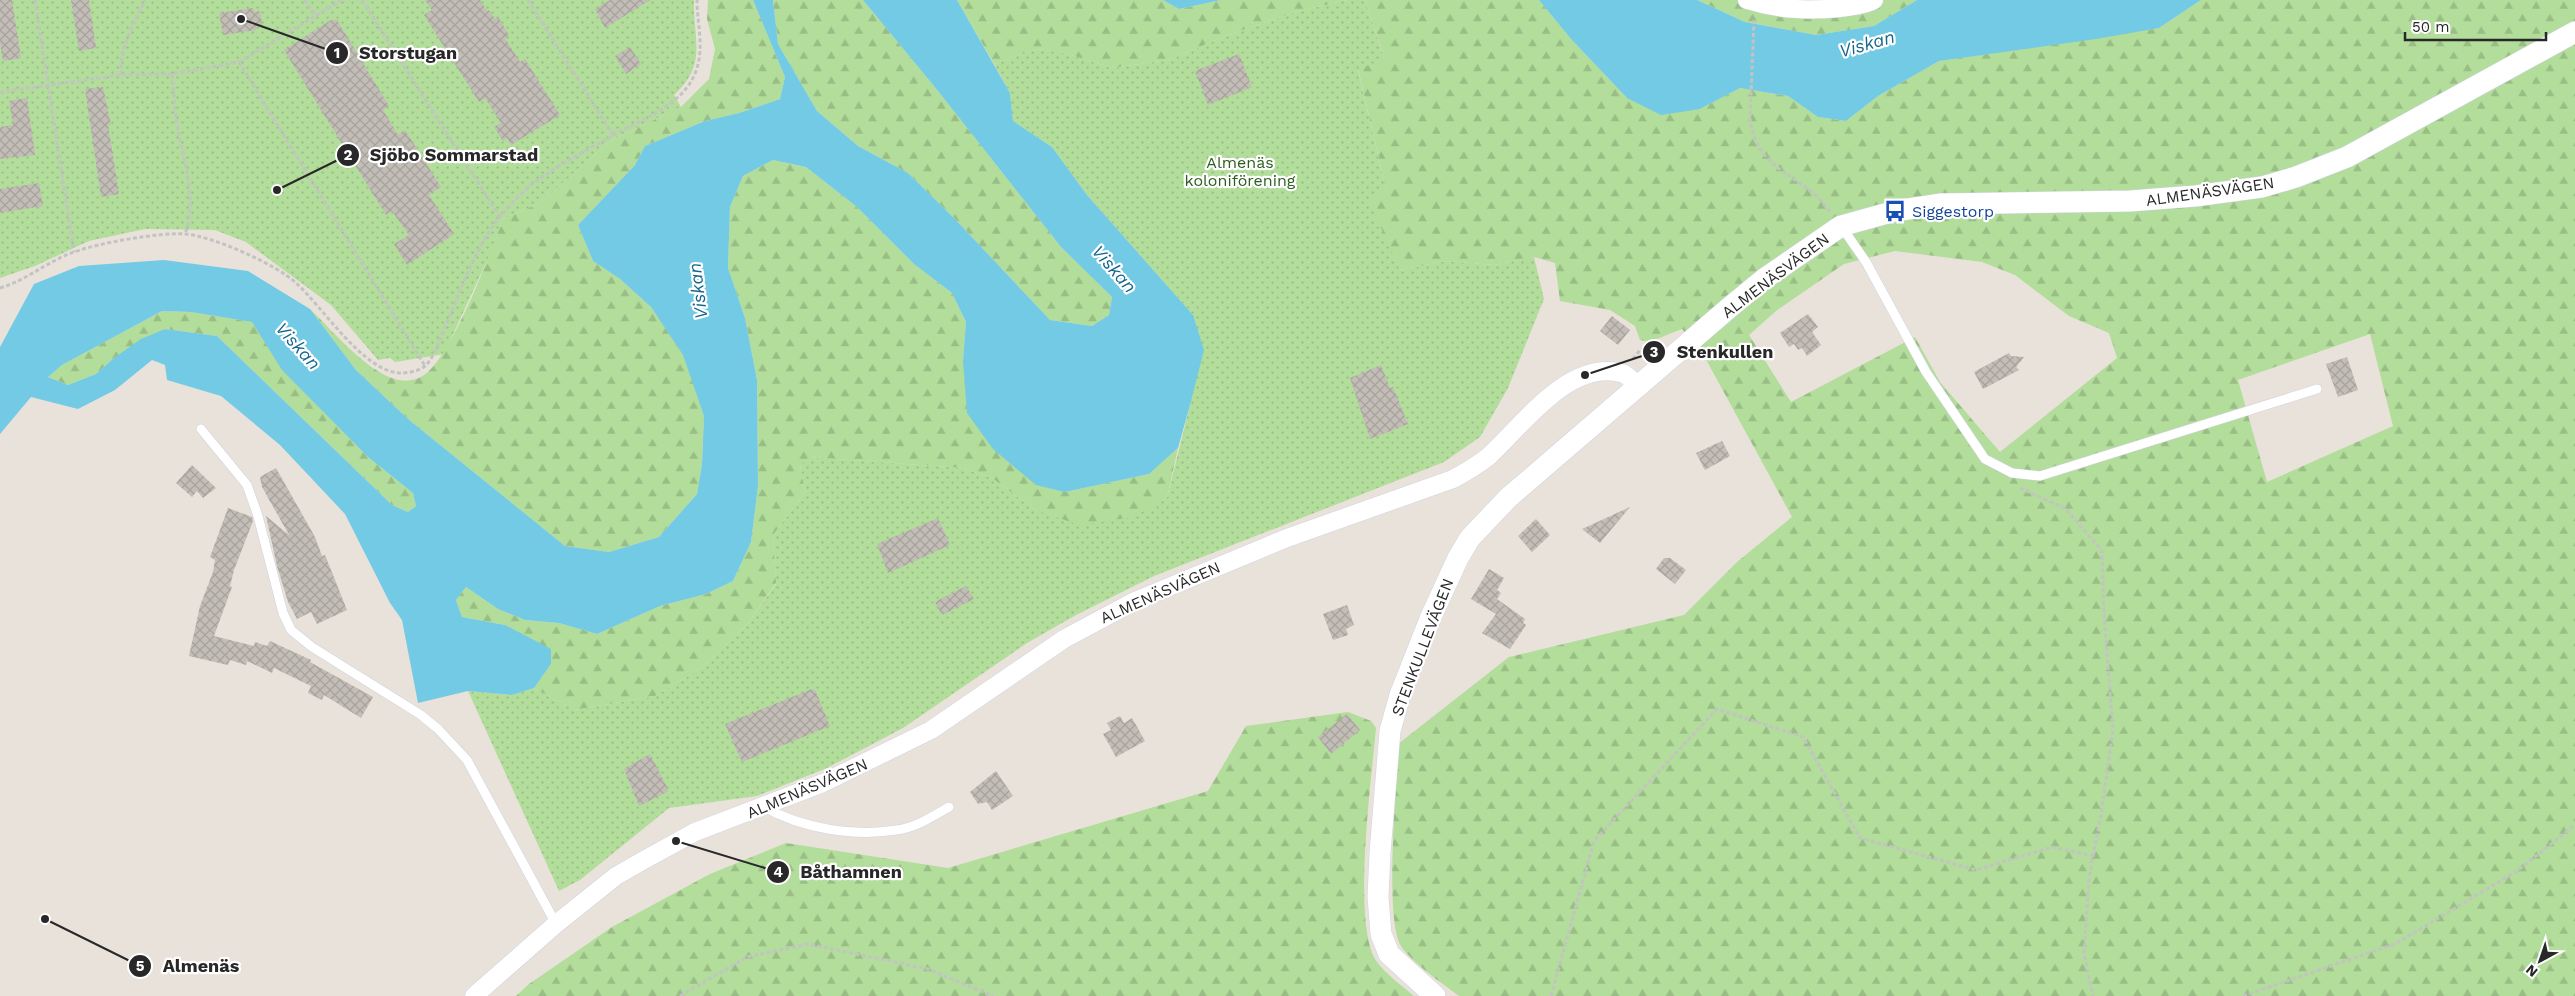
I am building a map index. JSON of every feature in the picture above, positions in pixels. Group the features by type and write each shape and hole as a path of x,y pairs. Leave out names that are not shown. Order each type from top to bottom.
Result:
{"street":[{"path":"1747,0 1776,8 1808,11 1854,6 1874,0"},
{"name":"ALMENÄSVÄGEN","path":"474,996 556,924 616,876 676,841 764,807 872,761 931,730 1064,639 1135,601 1287,538 1453,479 1472,470 1551,394 1585,375 1609,371 1623,373 1639,387 1764,279 1841,226 1895,211 1941,204 2130,201 2196,196 2262,187 2296,177 2347,157 2575,32"},
{"name":"STENKULLEVÄGEN","path":"1435,996 1389,954 1381,934 1378,897 1380,843 1390,731 1400,695 1440,596 1470,538 1508,498 1639,387"}],"lane":[{"name":"ALMENÄSVÄGEN","path":"1841,226 1866,262 1926,372 1985,459 2012,473 2040,476 2317,389"},
{"path":"201,429 247,484 258,516 283,613 291,630 312,647 421,715 438,729 467,760 556,924"},
{"path":"764,807 785,819 814,827 863,831 896,830 919,824 949,807"}],"path":[{"path":"36,0 74,252"},
{"path":"121,75 120,63 130,32 145,0"},
{"path":"304,0 316,16"},
{"path":"0,92 121,75 172,74 239,62 342,0"},
{"path":"362,0 500,216"},
{"path":"528,0 613,135"},
{"path":"0,288 17,283 74,252 136,238 186,234 228,247 281,271 297,283 320,311 360,351 388,371 402,373 426,366 438,344 481,244 500,216 524,190 613,135 660,111 678,98 692,82 700,51 697,0"},
{"path":"1754,21 1750,119 1752,134 1766,158 1823,201 1841,226"},
{"path":"239,62 366,265 426,366"},
{"path":"172,74 176,122 191,200 190,222 186,234"},
{"path":"2018,487 2066,509 2102,551 2104,616 2113,730 2102,809 2089,877 2084,954 2093,996"},
{"path":"1550,996 1594,841 1717,709 1803,737 1860,838 1976,870 2052,847 2093,856"},
{"path":"2243,996 2395,944 2518,871 2575,825"},
{"path":"680,996 747,957 808,944 928,969 993,996"}],"green space":[{"path":"0,0 694,0 696,51 691,73 685,84 674,95 681,107 612,140 540,203 503,219 491,252 444,354 395,362 390,358 378,360 331,305 246,242 215,230 145,229 89,241 35,266 0,278"},
{"path":"708,0 753,0 785,77 780,99 739,113 705,121 645,146 635,165 578,225 593,261 620,279 651,307 684,355 704,416 702,464 697,494 659,537 609,552 565,546 408,419 356,370 310,309 361,359 384,375 406,381 417,379 424,375 435,365 458,327 503,219 540,203 612,140 681,107 709,79 715,49 707,19"},
{"path":"773,0 863,0 938,91 1061,247 1112,297 1109,315 1092,326 1050,320 953,217 908,173 858,146 817,111 778,44"},
{"path":"957,0 1163,0 1179,9 1221,0 1347,0 1295,12 1228,35 1168,60 1112,68 1065,53 1037,49 994,64"},
{"name":"Almenäs koloniförening","path":"1347,0 1365,0 1385,60 1358,70 1386,189 1400,270 1446,261 1494,265 1534,257 1544,299 1508,388 1480,437 1444,462 1154,576 1076,615 1027,643 903,728 827,768 757,796 669,808 580,880 559,891 468,691 512,695 534,688 575,710 655,696 704,666 748,623 776,584 773,535 805,492 800,465 809,457 963,468 992,478 1035,510 1167,498 1190,405 1193,315 1087,195 1052,147 1013,121 1010,93 994,64 1037,49 1065,53 1112,68 1168,60 1228,35 1295,12"},
{"path":"1365,0 1539,0 1571,39 1627,98 1700,109 1740,88 1788,96 1818,117 1846,121 1878,96 1939,61 2159,28 2201,0 2575,0 2575,996 1459,996 1428,972 1412,959 1401,946 1396,931 1392,880 1398,744 1509,657 1684,615 1737,562 1792,517 1703,354 1682,329 1649,342 1640,340 1635,326 1610,310 1560,301 1555,263 1534,257 1494,265 1446,261 1400,270 1368,199 1386,189 1358,69 1385,59","holes":["1895,251 1982,262 2015,275 2069,316 2109,333 2117,358 2000,452 1940,382 1915,337 1791,402 1749,335 1776,311 1844,264","2370,334 2393,426 2267,482 2238,380"]},
{"path":"1697,0 1917,0 1874,26 1816,35 1745,22"},
{"path":"773,160 806,167 857,207 914,264 952,293 966,322 963,361 1065,492 1149,474 1178,448 1167,498 1133,517 1080,525 1035,510 992,478 963,468 809,457 800,465 805,492 773,535 776,583 748,623 704,666 655,696 575,710 534,688 551,664 505,625 462,617 456,600 466,587 498,609 525,620 559,623 597,634 660,606 706,594 733,581 751,542 758,486 757,380 745,318 728,268 730,207 743,176"},
{"path":"162,311 191,312 252,322 283,370 368,457 413,493 416,506 408,512 392,505 217,336 165,329 114,358 96,374 68,385 48,377 62,365"},
{"path":"1348,712 1371,721 1376,728 1365,849 1365,917 1369,944 1381,967 1414,996 516,996 529,984 612,927 710,874 786,843 948,868 1208,791 1246,726"}],"water":[{"name":"Viskan","path":"753,0 773,0 778,44 817,111 858,146 908,173 953,217 1050,320 1092,326 1109,315 1112,297 1061,247 938,91 863,0 957,0 1010,93 1013,121 1052,147 1087,195 1193,315 1204,350 1178,448 1149,474 1065,492 1036,485 993,449 967,413 963,361 966,322 952,293 914,264 857,207 806,167 773,160 743,176 730,207 728,268 745,318 757,380 758,486 751,542 733,581 706,594 660,606 597,634 559,623 525,620 498,609 466,587 456,600 462,617 505,625 551,649 551,664 534,688 512,695 468,691 418,703 402,620 390,603 345,514 280,445 221,396 167,380 165,365 152,360 115,390 78,409 31,397 0,434 0,347 34,284 79,266 164,260 248,271 310,309 356,370 408,419 565,546 609,552 659,537 697,494 702,464 704,416 683,355 651,307 620,279 593,261 578,225 635,165 645,146 705,121 739,113 780,99 785,77","holes":["162,311 191,312 252,322 282,370 368,457 413,493 416,506 408,512 392,505 217,336 165,329 141,339 114,358 96,374 68,385 48,377 62,365"]},
{"path":"1163,0 1221,0 1179,9"},
{"name":"Viskan","path":"1539,0 1697,0 1745,22 1816,35 1874,26 1917,0 2201,0 2159,28 2096,39 1939,61 1878,96 1846,121 1818,117 1788,96 1740,88 1700,109 1661,115 1627,98 1571,39"}],"building":[{"path":"0,0 12,0 21,58 3,61 0,43"},
{"path":"71,0 89,0 96,48 79,51"},
{"path":"425,0 480,0 495,19 498,17 509,35 505,38 520,62 525,59 560,115 511,145 507,138 503,141 494,127 501,123 485,98 479,102 424,15 432,10"},
{"path":"610,0 650,0 605,28 595,9"},
{"path":"253,8 254,12 260,11 262,25 256,26 256,30 223,35 219,13"},
{"path":"331,20 337,20 389,106 383,110 398,135 405,130 441,187 429,195 454,234 407,265 394,244 409,235 392,211 386,215 284,50"},
{"path":"630,47 641,64 626,74 615,56"},
{"path":"1239,54 1252,87 1208,105 1195,71"},
{"path":"103,87 111,125 108,125 119,194 101,197 85,89"},
{"path":"27,98 35,155 0,159 0,127 13,125 9,101"},
{"path":"39,183 43,206 0,213 0,189"},
{"path":"1808,314 1818,327 1812,332 1821,345 1807,356 1802,348 1798,350 1794,344 1789,347 1780,333"},
{"path":"1612,316 1630,330 1618,345 1600,331"},
{"path":"2009,353 2011,356 2024,357 2016,367 2019,370 1983,389 1974,372"},
{"path":"2347,357 2358,390 2338,397 2326,364"},
{"path":"1381,365 1390,388 1393,387 1408,424 1370,439 1350,378"},
{"path":"1722,441 1730,456 1705,470 1696,453"},
{"path":"192,465 216,488 203,498 197,491 192,497 176,483"},
{"path":"276,468 315,537 322,556 325,555 347,610 317,624 311,612 297,619 288,602 277,566 266,516 289,535 262,487 260,477"},
{"path":"1630,507 1600,543 1582,529"},
{"path":"228,508 252,517 253,521 234,570 230,586 232,587 214,636 254,646 255,642 267,646 270,641 311,660 310,662 373,697 361,718 324,695 322,700 308,693 311,686 274,668 272,673 247,661 246,665 230,660 228,665 189,656 200,606 213,572 215,560 210,557"},
{"path":"938,518 950,545 888,573 877,544"},
{"path":"1536,519 1550,535 1532,552 1518,536"},
{"path":"1664,558 1670,558 1686,570 1675,584 1656,569"},
{"path":"1489,569 1504,578 1497,590 1501,593 1497,599 1525,619 1523,623 1526,625 1510,649 1482,633 1496,614 1471,599"},
{"path":"966,586 974,599 942,615 935,602"},
{"path":"1347,605 1354,625 1346,629 1348,635 1333,640 1323,614"},
{"path":"812,689 815,690 830,726 742,762 725,724"},
{"path":"1347,714 1360,730 1331,754 1318,737"},
{"path":"1120,716 1124,723 1132,718 1145,741 1116,757 1103,734 1111,730 1107,723"},
{"path":"650,754 668,789 667,792 639,806 624,769"},
{"path":"996,771 1013,796 992,810 987,802 978,804 970,792"}],"place":[{"name":"Storstugan","path":"241,19"},
{"name":"Sjöbo Sommarstad","path":"277,190"},
{"name":"Siggestorp","path":"1895,211"},
{"name":"Stenkullen","path":"1585,375"},
{"name":"Båthamnen","path":"676,841"},
{"name":"Almenäs","path":"45,919"}]}
